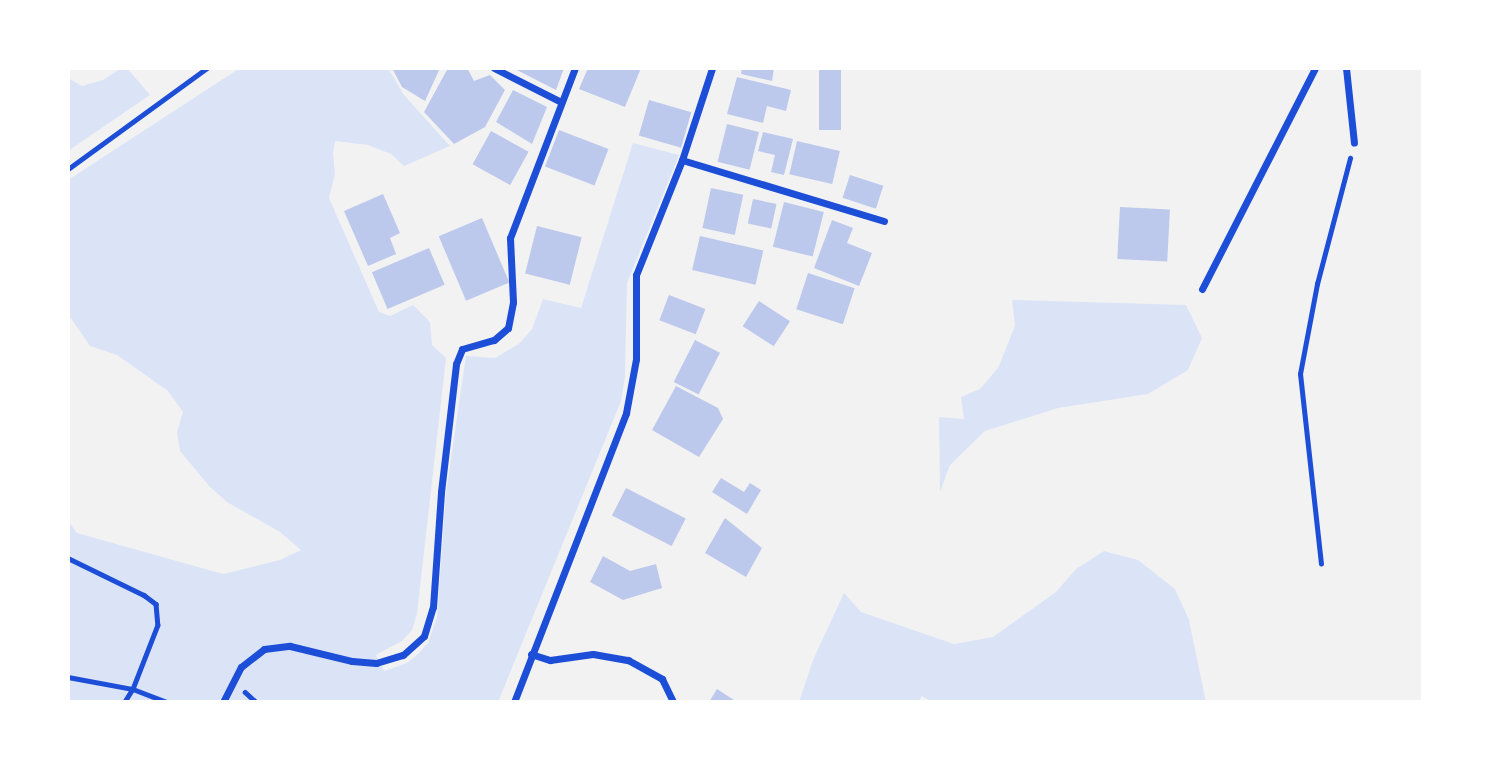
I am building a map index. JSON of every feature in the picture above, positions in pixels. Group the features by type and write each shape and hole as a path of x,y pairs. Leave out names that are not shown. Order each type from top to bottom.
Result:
{"street":[{"path":"494,68 561,102"},
{"path":"223,702 241,667 264,649 290,646 352,661 376,663 403,654 424,636 433,607 441,492 458,355 468,345 498,338 508,328 513,302 510,238 575,68"},
{"path":"513,702 626,414 636,359 635,275 682,160 712,68"},
{"path":"1202,289 1315,68"},
{"path":"1346,68 1354,143"},
{"path":"682,160 884,221"},
{"path":"531,654 550,660 593,654 617,656 658,675 667,685 673,702"}],"path":[{"path":"68,169 207,68"},
{"path":"1321,565 1300,374 1317,284 1354,143"},
{"path":"68,558 144,595 156,604 158,625 133,689 125,702"},
{"path":"68,677 133,689 166,702"}],"shaded area":[{"path":"121,68 127,68 150,95 68,151 68,78 82,86 103,80"},
{"path":"240,68 388,68 404,95 450,146 404,166 391,154 368,145 335,141 333,153 335,174 329,198 379,312 390,316 413,305 430,322 432,345 446,358 417,614 412,630 402,641 376,655 384,671 407,663 418,654 428,643 437,617 446,493 466,356 495,358 520,343 532,329 543,299 581,308 633,143 679,155 627,283 625,377 621,401 498,702 68,702 68,521 77,533 223,574 280,560 301,550 280,532 227,502 210,487 180,451 177,432 183,412 168,391 117,355 90,346 68,314 68,180"},
{"path":"1012,300 1186,305 1202,338 1188,370 1148,394 1058,408 985,431 950,465 940,492 939,417 964,419 961,397 980,389 998,368 1015,326"},
{"path":"1104,551 1138,560 1175,589 1189,620 1206,702 932,702 922,696 918,702 799,702 813,660 844,593 861,612 954,644 993,637 1056,592 1076,569"}],"building":[{"path":"392,68 440,68 425,101 402,87"},
{"path":"448,68 467,68 474,81 490,75 505,90 485,127 454,144 424,112"},
{"path":"513,68 564,68 556,90"},
{"path":"588,68 641,68 625,107 579,89"},
{"path":"742,68 774,68 772,81 741,74"},
{"path":"819,68 841,68 841,130 819,130"},
{"path":"737,77 791,90 786,111 767,106 763,123 727,114"},
{"path":"513,90 547,107 532,144 496,122"},
{"path":"649,100 691,112 681,148 639,136"},
{"path":"727,124 759,132 750,170 718,162"},
{"path":"559,130 608,149 595,185 545,166"},
{"path":"491,131 529,152 510,185 473,164"},
{"path":"763,132 793,139 784,175 771,172 775,155 758,151"},
{"path":"797,141 840,151 832,184 789,174"},
{"path":"850,175 883,186 876,209 843,198"},
{"path":"711,188 743,195 735,235 702,228"},
{"path":"383,194 400,233 390,238 396,254 368,266 344,211"},
{"path":"753,199 776,204 771,228 748,223"},
{"path":"784,202 824,212 813,257 773,247"},
{"path":"1120,207 1170,210 1167,262 1117,259"},
{"path":"482,218 509,282 466,301 439,236"},
{"path":"832,220 853,228 847,243 872,253 859,286 814,268"},
{"path":"537,226 582,237 570,285 525,274"},
{"path":"700,236 763,251 755,285 692,270"},
{"path":"429,248 445,285 388,309 372,272"},
{"path":"808,273 855,288 843,324 796,309"},
{"path":"669,295 705,309 696,334 659,320"},
{"path":"759,301 790,321 774,346 743,326"},
{"path":"695,340 720,353 699,395 674,382"},
{"path":"676,386 718,408 723,419 699,457 652,430"},
{"path":"721,478 744,492 750,483 761,490 747,514 712,492"},
{"path":"626,488 686,518 672,546 612,516"},
{"path":"725,518 762,548 746,577 705,553"},
{"path":"603,556 630,571 656,564 662,588 623,600 590,582"},
{"path":"717,689 737,702 709,702"}]}
